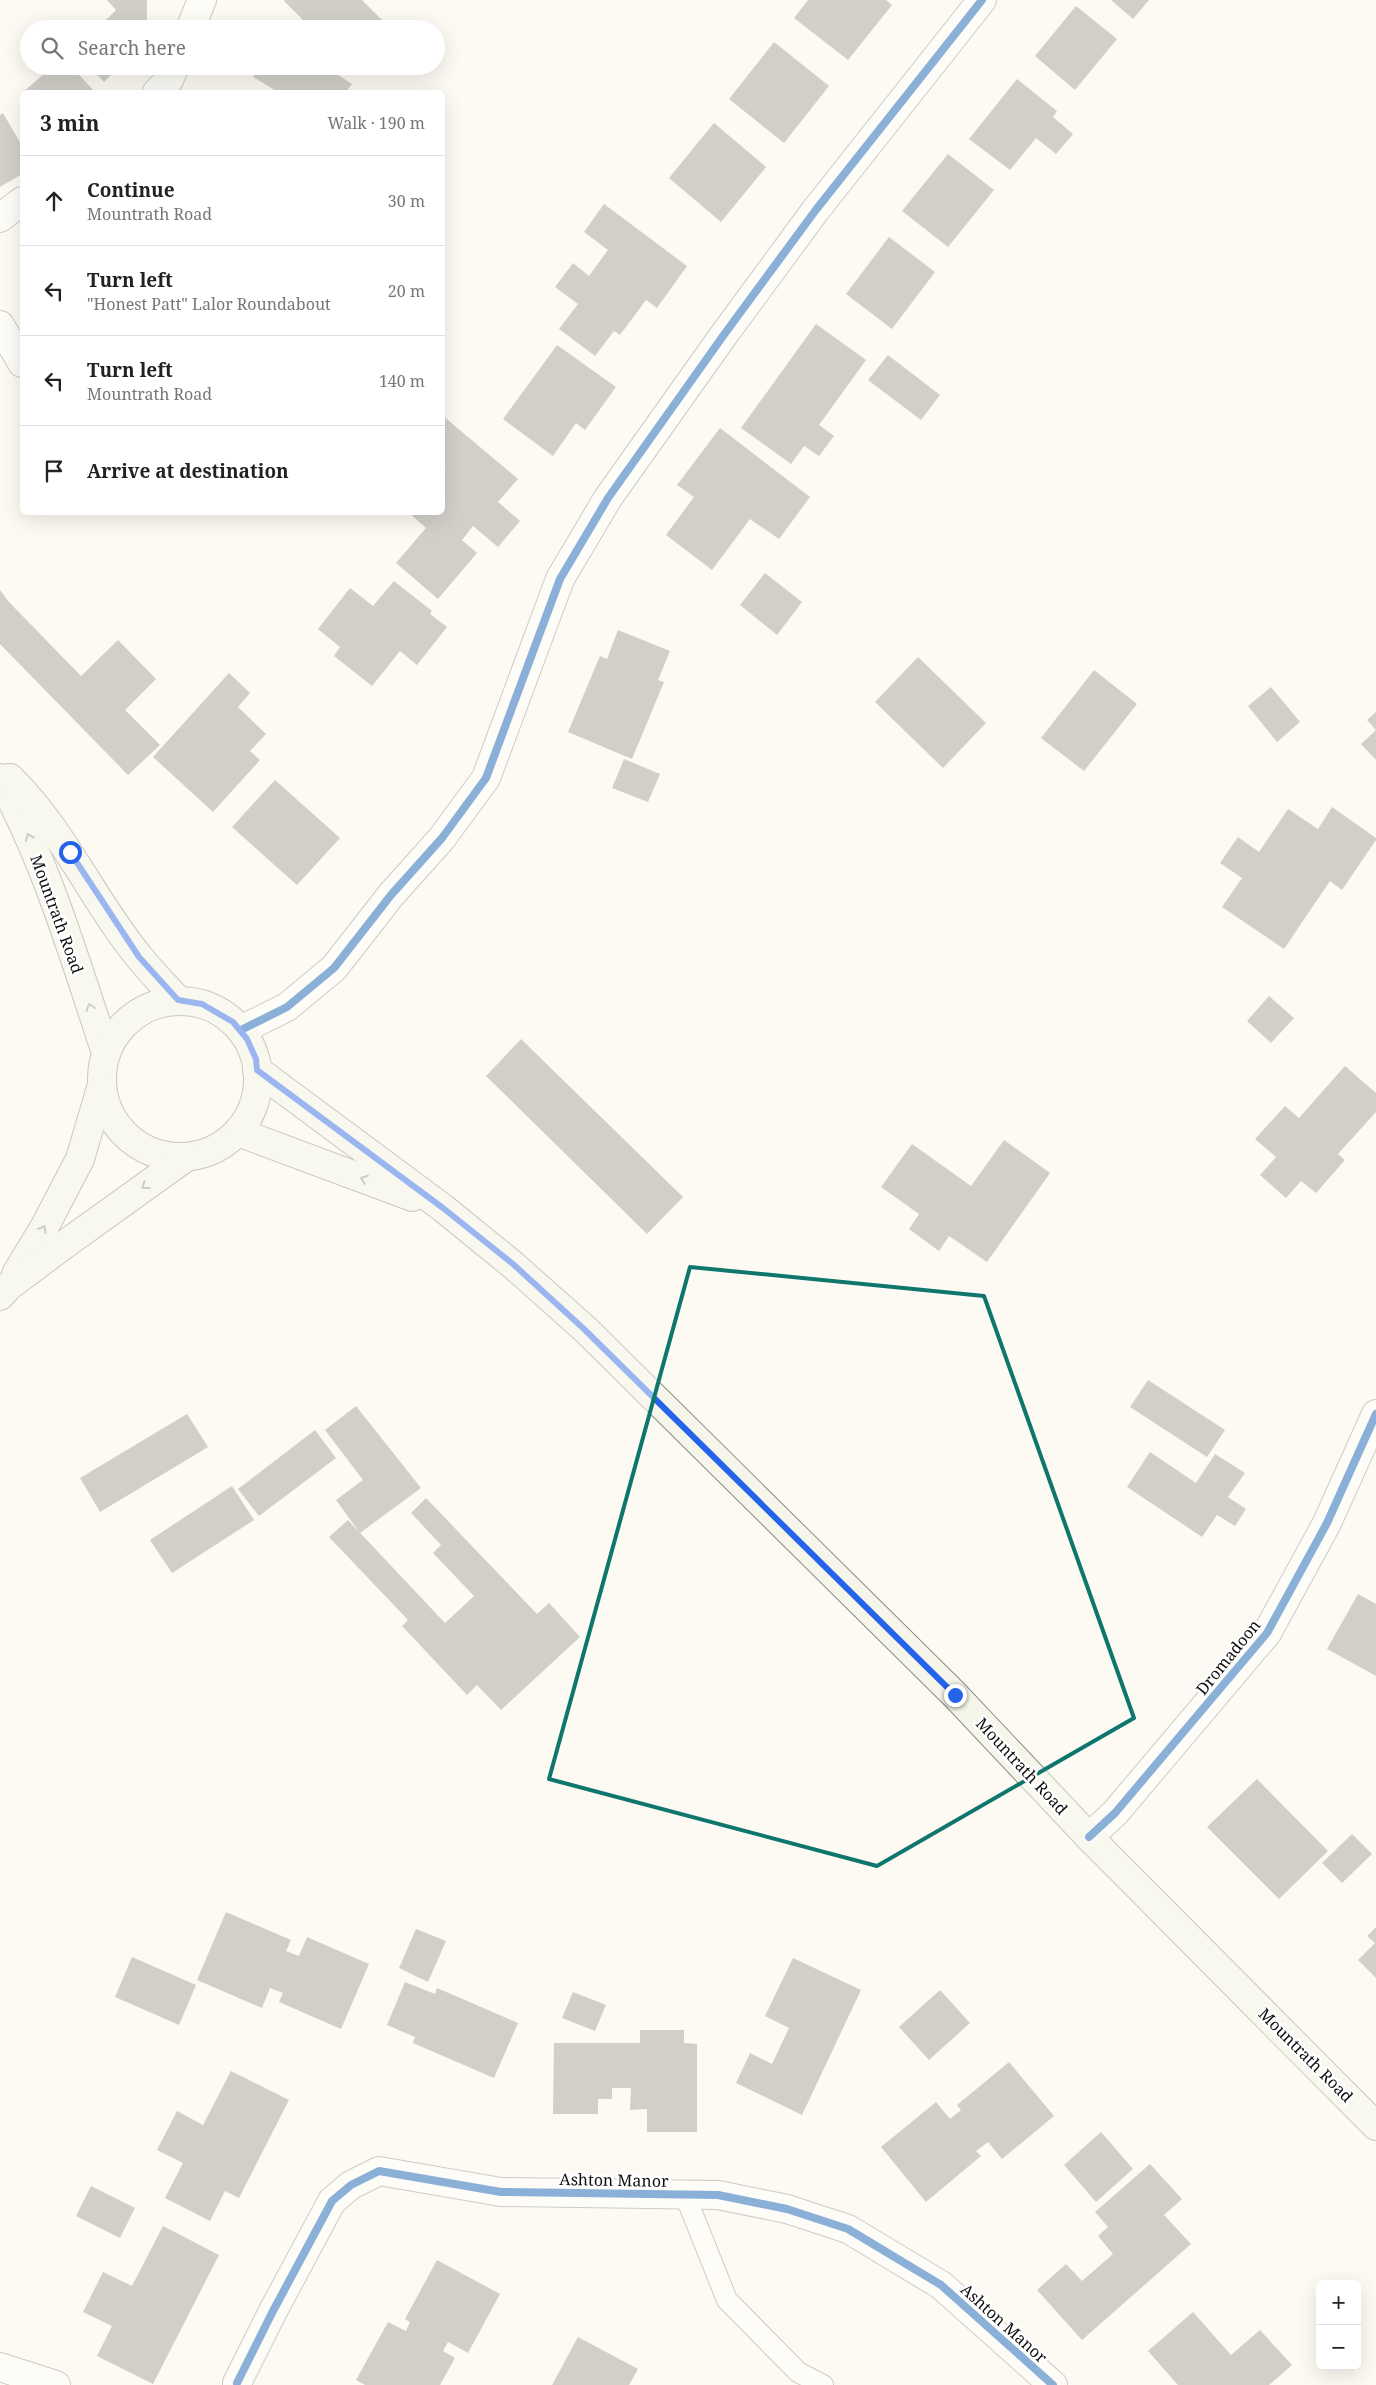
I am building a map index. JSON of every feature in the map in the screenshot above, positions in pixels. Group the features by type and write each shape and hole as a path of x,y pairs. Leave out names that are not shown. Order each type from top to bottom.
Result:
{"main road":[{"name":"Mountrath Road","path":"0,769 32,800 70,852 139,957 178,1000"},
{"name":"Mountrath Road","path":"0,778 16,807 40,865 106,1053"},
{"path":"178,1000 213,1008 233,1022 241,1030 252,1049 257,1070 251,1113 238,1132 214,1149 185,1158 5,1291 45,1226 80,1159 101,1088 102,1065 117,1032 133,1016 154,1005 178,1000"},
{"name":"Mountrath Road","path":"257,1070 443,1208 513,1264 584,1329 955,1695 1089,1837 1376,2126"},
{"path":"101,1088 104,1100 114,1121 129,1139 161,1155 185,1158"},
{"name":"Mountrath Road","path":"238,1132 443,1208"}],"street":[{"path":"194,20 202,0"},
{"path":"241,1030 287,1007 334,968 391,895 442,838 486,778 560,579 608,498 723,336 810,219 982,0"},
{"path":"159,90 171,75"},
{"path":"0,218 20,203"},
{"path":"0,325 20,360"},
{"name":"Dromadoon","path":"1089,1837 1121,1806 1267,1633 1327,1523 1376,1414"},
{"name":"Ashton Manor","path":"237,2383 332,2201 352,2185 379,2171 501,2192 718,2195 787,2209 848,2229 941,2285 1053,2385"},
{"path":"0,2367 56,2385"}],"lane":[{"path":"685,2195 727,2300 798,2372 822,2385"}],"highlighted area":[{"path":"690,1267 984,1296 1134,1718 877,1866 549,1779"}],"building":[{"path":"107,0 147,0 147,20 106,20 116,10"},
{"path":"362,0 382,20 303,20 284,1"},
{"path":"808,0 886,0 892,5 848,60 794,18"},
{"path":"1111,0 1149,0 1133,19"},
{"path":"1076,6 1117,39 1075,90 1035,56"},
{"path":"774,42 829,86 784,143 729,99"},
{"path":"43,75 79,75 93,90 25,90"},
{"path":"97,75 111,75 104,82"},
{"path":"254,75 338,75 352,84 348,90 275,90 253,77"},
{"path":"1017,79 1057,111 1053,117 1073,134 1056,154 1036,138 1010,170 969,139"},
{"path":"3,113 20,143 20,175 0,187 0,115"},
{"path":"714,123 766,167 721,222 669,178"},
{"path":"948,154 994,190 948,247 902,211"},
{"path":"604,204 687,266 657,308 646,300 620,335 614,331 595,356 559,329 578,304 555,287 573,263 589,276 608,250 584,232"},
{"path":"889,237 935,272 892,329 846,294"},
{"path":"816,324 866,360 819,425 834,436 819,456 804,446 791,464 741,428"},
{"path":"557,345 616,387 585,430 576,423 553,456 503,419"},
{"path":"888,355 940,395 921,420 868,380"},
{"path":"445,418 518,479 498,502 520,521 498,547 473,526 462,540 477,553 438,599 396,563 426,528 411,515 445,515"},
{"path":"720,428 810,497 779,539 750,519 712,570 666,535 694,497 677,485"},
{"path":"765,573 802,602 777,635 740,605"},
{"path":"394,581 432,611 430,614 447,627 417,665 400,651 372,686 334,656 340,647 318,629 350,588 373,606"},
{"path":"0,590 9,602 81,676 118,640 156,679 125,710 160,745 128,775 0,644"},
{"path":"618,630 670,651 658,680 664,682 632,759 568,732 600,656 607,659"},
{"path":"918,657 986,723 943,768 875,702"},
{"path":"1094,670 1137,704 1084,771 1041,738"},
{"path":"229,673 250,693 238,707 266,734 250,751 260,760 213,812 153,757"},
{"path":"1271,687 1300,722 1277,742 1248,706"},
{"path":"1376,712 1376,730 1367,720"},
{"path":"1376,730 1376,760 1361,744"},
{"path":"624,759 660,774 648,802 612,788"},
{"path":"275,780 340,838 297,885 232,827"},
{"path":"1332,807 1376,838 1376,840 1342,890 1330,881 1284,949 1222,907 1242,878 1220,863 1238,837 1259,852 1288,809 1318,829"},
{"path":"1269,996 1294,1018 1271,1043 1247,1021"},
{"path":"521,1039 683,1197 647,1234 486,1076"},
{"path":"1345,1066 1376,1093 1376,1112 1338,1154 1345,1160 1316,1193 1301,1181 1286,1198 1260,1175 1276,1157 1255,1139 1285,1106 1299,1118"},
{"path":"1004,1140 1050,1173 987,1262 949,1236 939,1251 909,1229 919,1214 881,1187 912,1144 971,1186"},
{"path":"1148,1380 1225,1430 1207,1457 1130,1407"},
{"path":"356,1406 421,1488 360,1533 336,1500 363,1480 325,1430"},
{"path":"187,1414 208,1447 100,1512 80,1478"},
{"path":"315,1430 336,1458 259,1516 238,1489"},
{"path":"1150,1452 1196,1483 1215,1454 1245,1473 1228,1497 1246,1509 1235,1526 1217,1515 1202,1537 1127,1487"},
{"path":"232,1486 254,1520 172,1573 150,1540"},
{"path":"426,1498 537,1614 549,1603 580,1637 501,1710 477,1685 467,1695 402,1626 408,1620 329,1537 348,1520 445,1623 474,1596 433,1553 441,1545 411,1513"},
{"path":"1358,1594 1376,1604 1376,1676 1327,1649"},
{"path":"1257,1779 1328,1851 1279,1899 1207,1827"},
{"path":"1352,1834 1372,1854 1342,1883 1322,1863"},
{"path":"226,1912 291,1940 286,1951 299,1956 307,1937 369,1964 341,2029 279,2002 283,1993 270,1988 262,2008 197,1980"},
{"path":"1376,1927 1376,1978 1358,1960 1375,1943 1367,1936"},
{"path":"416,1929 446,1941 428,1982 399,1968"},
{"path":"132,1957 196,1985 179,2025 115,1997"},
{"path":"793,1958 861,1990 802,2115 736,2083 750,2053 772,2064 789,2028 765,2016"},
{"path":"405,1982 435,1994 437,1988 518,2023 494,2078 413,2043 415,2037 387,2025"},
{"path":"940,1990 970,2023 929,2060 899,2027"},
{"path":"573,1992 606,2005 595,2031 562,2018"},
{"path":"640,2030 684,2030 684,2043 697,2044 697,2132 647,2132 647,2109 630,2110 631,2088 612,2088 612,2099 598,2099 598,2114 553,2114 554,2043 640,2043"},
{"path":"1009,2062 1054,2116 1002,2159 988,2142 976,2151 981,2156 926,2202 881,2147 936,2102 950,2119 961,2110 957,2105"},
{"path":"231,2071 289,2100 239,2198 225,2191 210,2221 165,2198 183,2163 157,2150 177,2111 203,2125"},
{"path":"1101,2132 1133,2169 1096,2202 1064,2165"},
{"path":"1150,2164 1182,2199 1164,2215 1191,2244 1082,2340 1037,2290 1066,2264 1082,2281 1113,2254 1098,2236 1108,2227 1095,2212"},
{"path":"91,2186 135,2208 120,2238 76,2216"},
{"path":"163,2226 219,2255 153,2384 97,2356 112,2326 83,2312 103,2272 132,2286"},
{"path":"437,2260 500,2294 468,2353 448,2342 443,2351 455,2358 440,2385 365,2385 356,2380 388,2322 406,2331 410,2322 405,2319"},
{"path":"1193,2312 1231,2355 1260,2330 1292,2365 1269,2385 1178,2385 1148,2351"},
{"path":"578,2337 638,2369 629,2385 552,2385"}],"cycle path":[{"path":"241,1030 287,1007 334,968 391,895 442,838 486,778 560,579 608,498 815,211 982,0"},
{"path":"1089,1837 1115,1813 1267,1633 1327,1523 1376,1414"},
{"path":"237,2383 332,2201 351,2185 379,2171 501,2192 718,2195 787,2209 848,2229 941,2285 1053,2385"}],"route":[{"path":"70,852 139,957 178,1000 202,1004 223,1014 241,1030 247,1039 256,1059 257,1070 443,1208 513,1264 584,1329 955,1695"}]}
